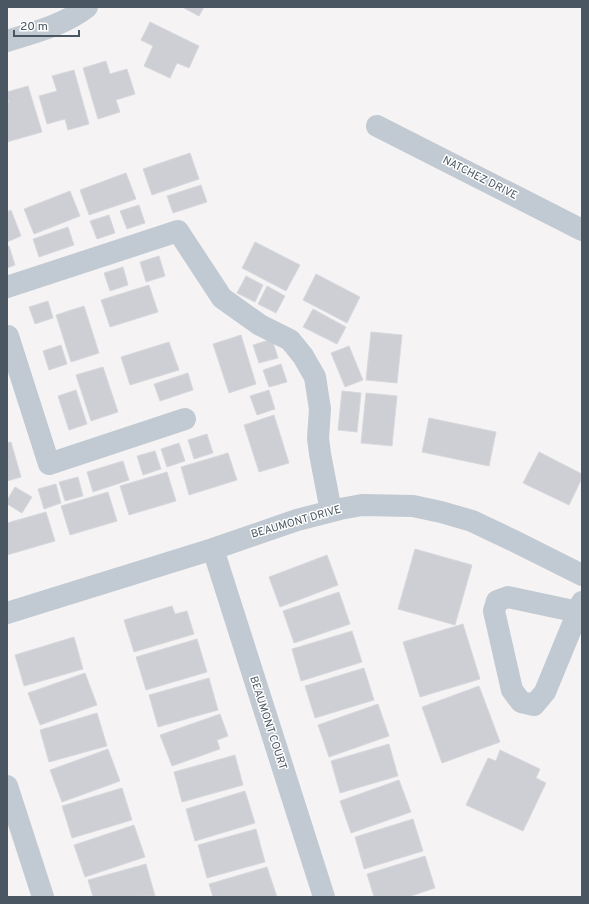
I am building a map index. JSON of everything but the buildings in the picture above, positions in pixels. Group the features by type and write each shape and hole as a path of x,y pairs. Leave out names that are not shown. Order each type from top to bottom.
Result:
{"street":[{"path":"7,41 38,32 62,22 87,7"},
{"name":"NATCHEZ DRIVE","path":"377,126 582,230"},
{"path":"7,287 178,231 222,298 260,325 290,340 303,356 314,377 320,409 318,438 331,511"},
{"path":"7,336 49,464 185,419"},
{"name":"BEAUMONT DRIVE","path":"7,613 213,549 298,520 331,511 362,505 413,506 472,521 582,575"},
{"name":"BEAUMONT COURT","path":"213,549 324,897"},
{"path":"508,597 580,607 545,692 534,705 521,702 512,690 494,611 497,602 508,597"},
{"path":"7,786 43,897"}]}
